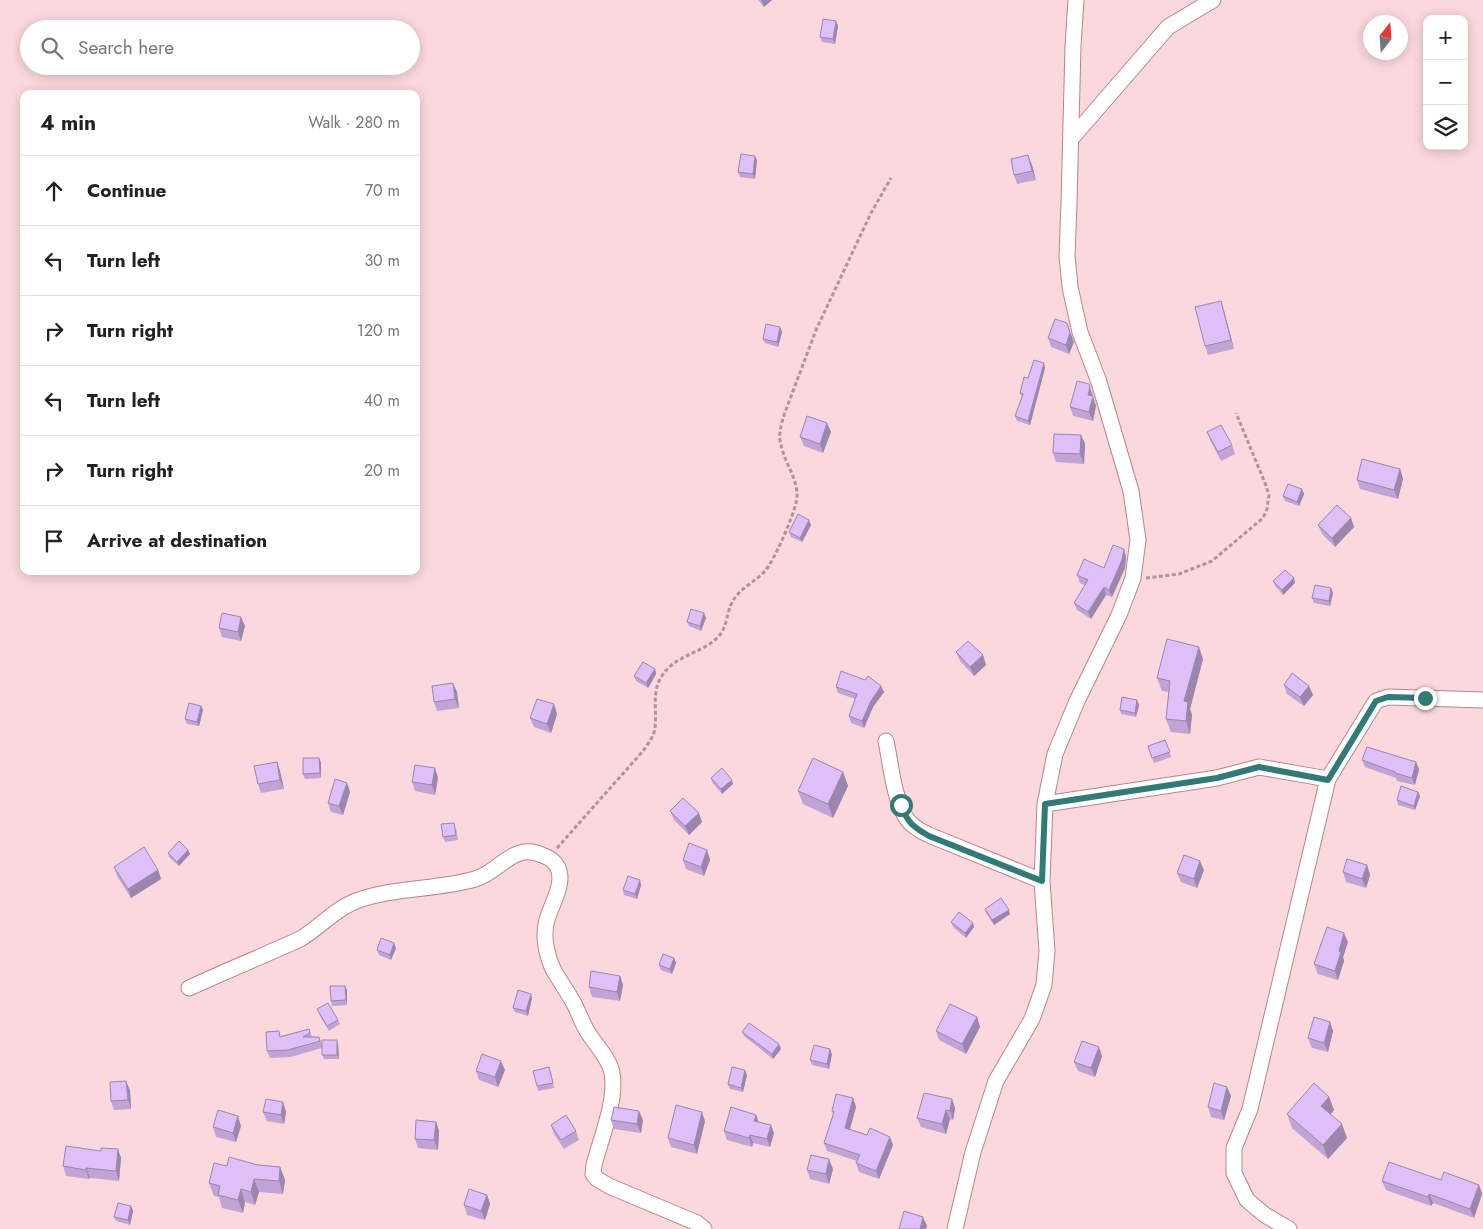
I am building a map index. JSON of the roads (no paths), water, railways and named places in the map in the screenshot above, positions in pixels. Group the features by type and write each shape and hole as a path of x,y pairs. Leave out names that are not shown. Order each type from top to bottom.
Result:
{"street":[{"path":"955,1229 973,1152 996,1081 1032,1019 1044,985 1047,951 1042,881 1045,804 1055,754 1077,701 1119,615 1133,578 1138,540 1131,491 1099,382 1080,332 1070,287 1067,256 1076,0"},
{"path":"1071,139 1168,27 1213,0"},
{"path":"1289,1229 1265,1215 1247,1200 1234,1173 1234,1148 1250,1109 1328,780 1376,701 1388,697 1483,700"},
{"path":"886,741 896,792 905,817 916,829 929,836 1042,881"},
{"path":"1045,804 1217,778 1259,767 1328,780"},
{"path":"189,988 299,939 355,901 382,894 477,879 521,852 535,852 549,857 558,866 560,881 546,924 545,946 553,970 573,1002 586,1030 612,1070 613,1087 611,1103 593,1174 597,1179 609,1186 697,1223 704,1229"}]}
